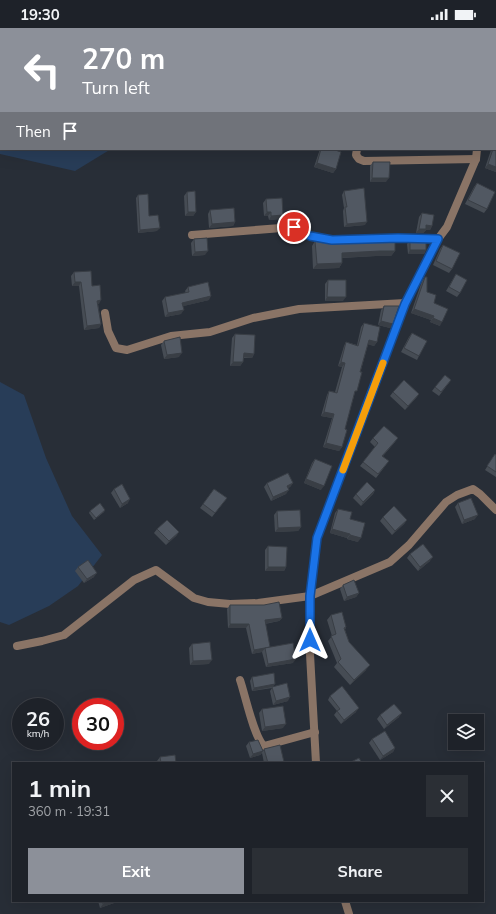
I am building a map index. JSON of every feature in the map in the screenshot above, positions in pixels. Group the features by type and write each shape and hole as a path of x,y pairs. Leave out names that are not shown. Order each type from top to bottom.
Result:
{"street":[{"path":"357,150 356,155 359,160 364,161 476,159"},
{"path":"316,762 310,654 310,596 317,538 405,304 438,239 447,227 476,159 477,150"},
{"path":"192,235 294,227 310,236 332,240 398,238 438,239"},
{"path":"104,313 108,331 116,348 127,350 171,336 210,332 253,318 299,309 405,304"},
{"path":"16,646 42,641 64,634 134,580 156,570 194,598 208,602 230,604 258,603 310,596 390,562 409,545 446,502 457,495 473,489 496,510"},
{"path":"240,680 256,733 260,742 264,746 315,732"},
{"path":"345,902 349,914"}],"shaded area":[{"path":"0,150 109,150 75,171 0,154"},
{"path":"0,382 24,395 46,458 72,516 102,555 78,586 49,606 9,625 0,622"}],"building":[{"path":"321,150 335,150 341,152 336,169 317,163"},
{"path":"493,150 496,150 496,167 488,164"},
{"path":"373,162 390,162 389,178 372,178"},
{"path":"477,183 495,192 487,209 468,200"},
{"path":"364,188 367,222 347,224 345,207 347,207 344,191"},
{"path":"195,191 196,212 188,212 187,192"},
{"path":"148,194 149,216 158,215 160,228 140,230 138,195"},
{"path":"282,198 283,215 271,216 271,212 267,212 266,199"},
{"path":"234,208 235,222 212,224 210,210"},
{"path":"422,213 434,215 432,226 426,225 426,229 419,229"},
{"path":"207,238 208,251 195,252 194,239"},
{"path":"395,239 395,251 342,253 342,263 317,264 315,241"},
{"path":"410,240 426,240 426,250 410,250"},
{"path":"443,245 460,253 452,269 436,261"},
{"path":"91,271 92,286 100,285 101,300 97,301 101,324 87,326 81,282 75,282 74,272"},
{"path":"456,274 467,280 460,293 449,287"},
{"path":"425,277 427,277 427,292 436,295 434,303 448,309 442,322 433,318 434,316 414,309"},
{"path":"328,280 346,280 346,297 327,297"},
{"path":"208,282 211,296 182,303 184,310 168,313 165,297 189,292 188,287"},
{"path":"384,306 399,306 393,324 381,321"},
{"path":"364,323 380,327 377,342 369,340 360,372 362,372 357,391 355,391 345,429 347,430 342,447 326,443 334,414 324,412 329,391 337,393 345,363 341,362 346,342 358,346"},
{"path":"412,333 427,341 419,356 404,348"},
{"path":"235,334 255,335 254,354 244,353 243,362 233,362"},
{"path":"180,337 182,353 167,355 164,341"},
{"path":"445,375 451,380 441,392 435,387"},
{"path":"404,380 419,394 408,406 393,392"},
{"path":"384,426 398,438 382,456 389,461 378,474 363,462 378,443 373,438"},
{"path":"495,454 496,455 496,472 487,466"},
{"path":"315,459 332,466 324,486 306,479"},
{"path":"288,473 293,483 287,486 289,490 273,497 267,483"},
{"path":"367,482 375,490 363,502 356,494"},
{"path":"122,484 130,499 122,504 114,489"},
{"path":"214,489 227,498 215,513 203,504"},
{"path":"471,498 478,515 464,520 458,503"},
{"path":"100,503 105,510 96,518 90,511"},
{"path":"394,506 407,520 395,531 383,517"},
{"path":"338,509 352,512 350,519 365,523 361,538 332,529"},
{"path":"300,510 301,527 278,528 277,511"},
{"path":"167,520 179,532 169,541 157,529"},
{"path":"423,544 433,557 420,567 410,554"},
{"path":"268,546 287,547 286,567 268,567"},
{"path":"88,560 97,573 87,579 78,567"},
{"path":"354,580 359,593 347,597 343,585"},
{"path":"279,602 282,618 265,620 270,647 254,650 249,624 230,624 230,605 264,605"},
{"path":"342,612 346,627 344,628 349,642 370,665 354,680 338,662 341,659 331,636 336,634 331,615"},
{"path":"210,642 212,660 193,661 192,644"},
{"path":"293,643 296,659 268,664 265,648"},
{"path":"274,673 275,684 254,688 252,677"},
{"path":"287,683 290,697 276,701 272,687"},
{"path":"342,686 359,708 344,720 337,711 340,709 330,696"},
{"path":"394,704 402,713 387,725 380,715"},
{"path":"283,706 286,724 265,727 262,709"},
{"path":"385,731 395,748 383,756 372,739"},
{"path":"258,740 263,751 253,754 249,742"},
{"path":"280,745 284,762 268,762 264,749"},
{"path":"175,755 176,762 161,762 160,757"},
{"path":"359,758 361,762 351,762"}],"slow traffic":[{"path":"343,470 383,363"}],"route":[{"path":"294,227 310,236 332,240 398,238 438,239 405,304 317,538 310,596 310,640"}]}
